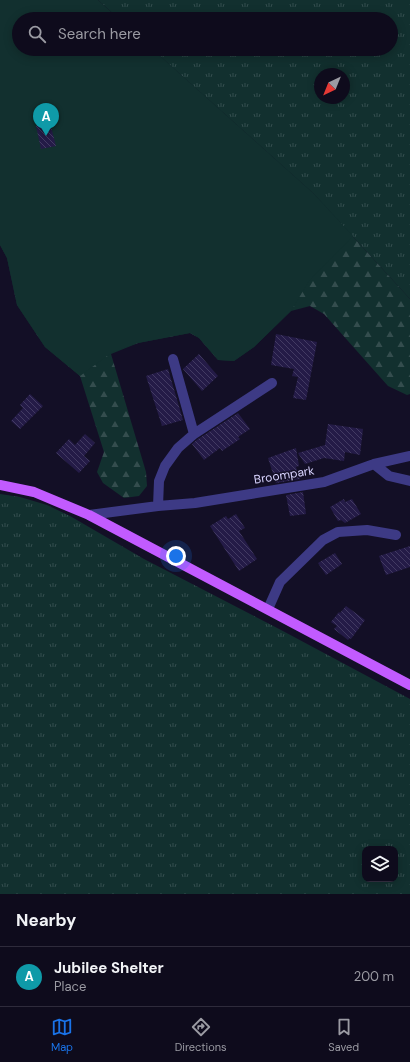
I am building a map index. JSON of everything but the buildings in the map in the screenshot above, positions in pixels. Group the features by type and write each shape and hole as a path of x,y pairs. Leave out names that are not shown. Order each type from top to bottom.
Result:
{"main road":[{"path":"0,485 34,492 89,515 410,684"}],"street":[{"path":"173,359 194,434"},
{"path":"158,506 159,481 165,466 178,448 194,434 272,383"},
{"name":"Broompark","path":"89,515 195,503 324,482 374,464 410,456"},
{"path":"374,464 389,476 410,481"},
{"path":"268,609 280,582 323,540 338,532 367,530 396,535"}],"green space":[{"path":"0,0 98,0 111,12 12,12 12,56 160,56 314,194 353,236 309,281 291,311 254,347 234,361 218,360 199,338 190,333 138,343 111,353 80,376 45,347 17,305 7,258 0,245"},
{"path":"98,0 410,0 410,299 314,194 160,56 398,56 398,12 111,12"},
{"path":"117,56 160,56 314,194 410,299 410,394 407,395 388,386 324,314 310,306 291,311 254,347 234,361 218,360 199,338 190,333 138,343 111,354 146,472 147,486 139,496 124,498 103,483 97,472 104,452 80,376 45,347 17,305 7,258 0,245 0,79"},
{"path":"0,494 20,497 47,505 70,516 144,559 410,699 410,894 0,894"}],"place":[{"name":"Jubilee Shelter","path":"46,136"}]}
